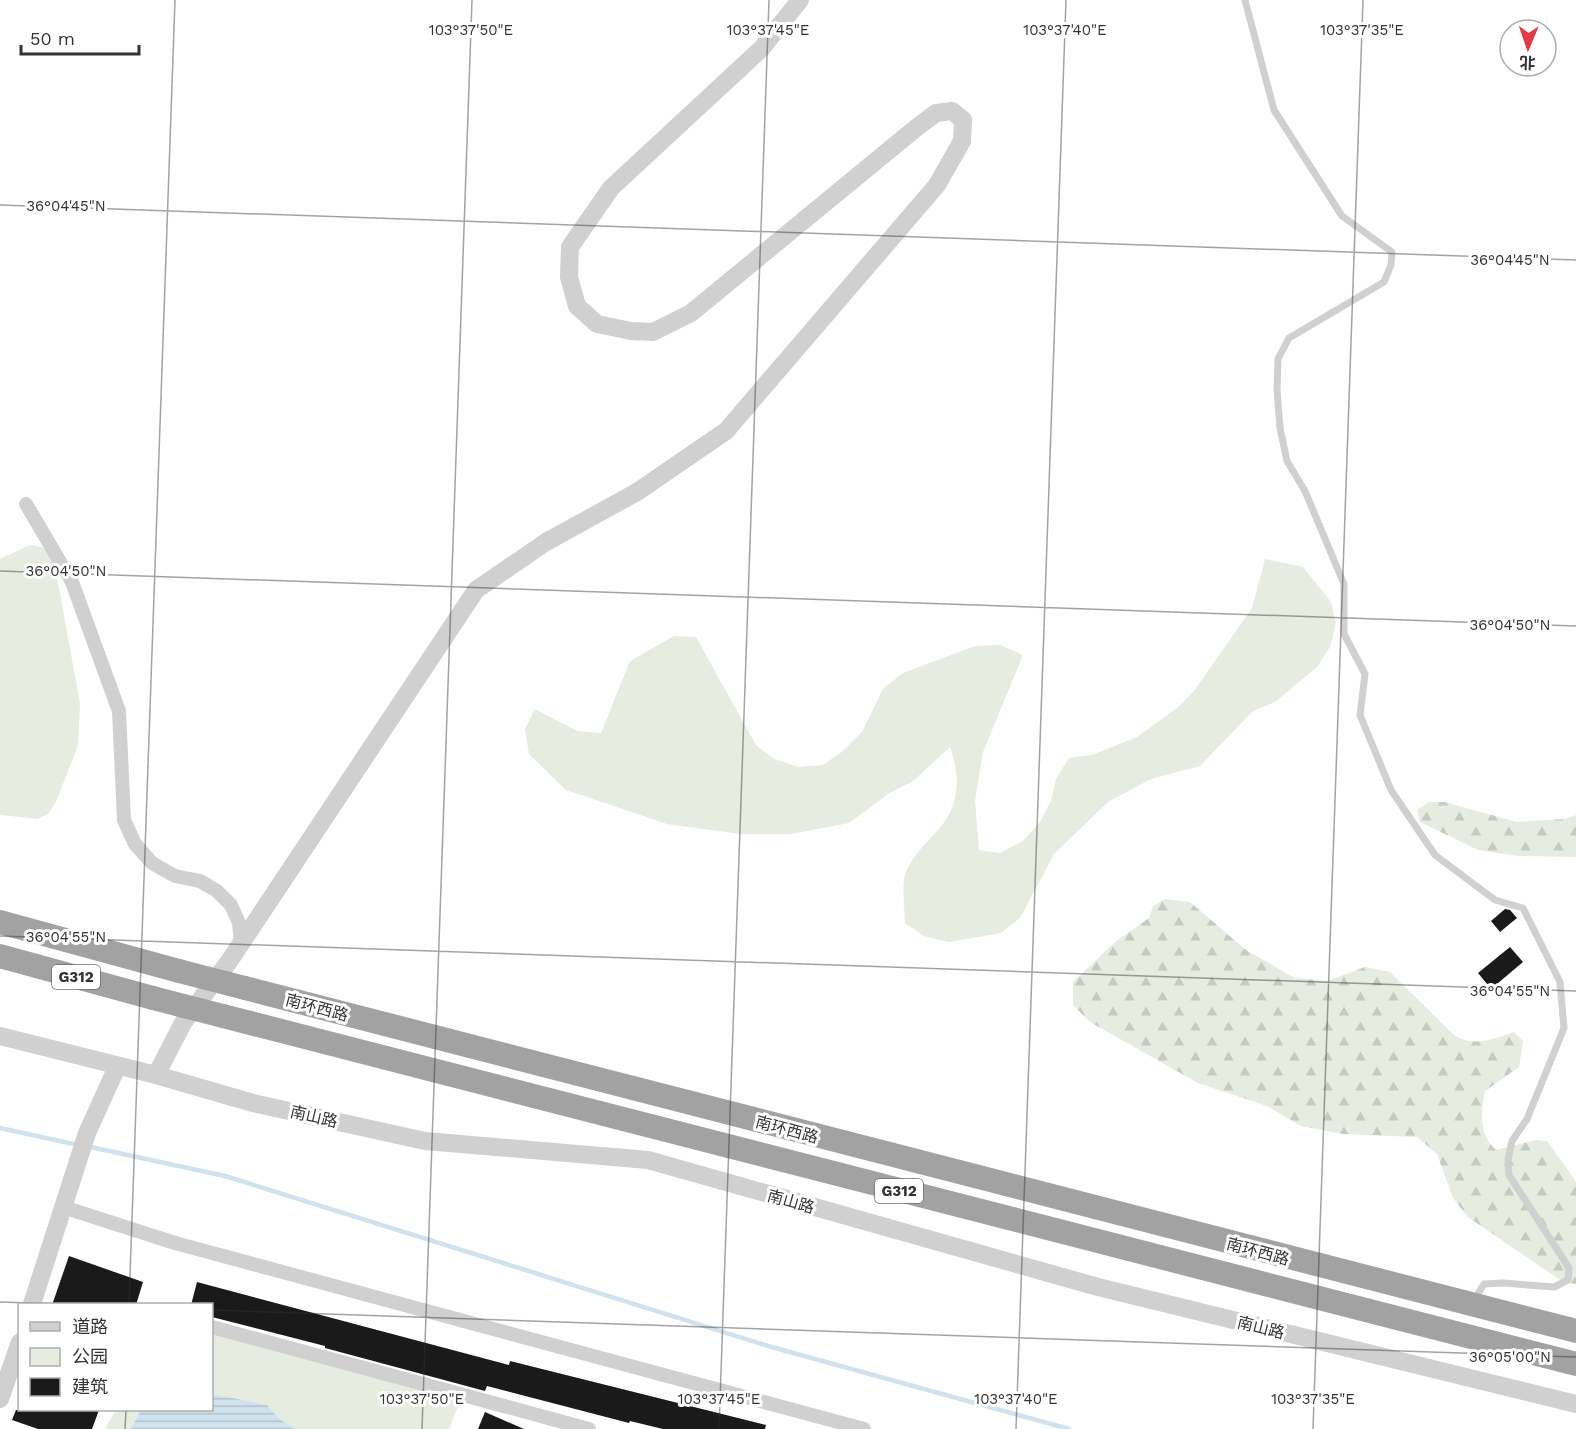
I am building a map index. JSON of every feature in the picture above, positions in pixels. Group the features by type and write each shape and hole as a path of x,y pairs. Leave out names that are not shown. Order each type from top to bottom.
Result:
{"highway":[{"name":"南环西路","path":"0,922 179,971 1576,1331"},
{"name":"南环西路","path":"0,956 153,998 1576,1364"}],"street":[{"path":"156,1075 183,1023 242,943 476,590 546,542 637,492 726,431 937,185 963,141 963,120 952,111 936,113 916,128 691,313 653,332 631,332 597,324 577,306 569,277 570,247 611,188 762,48 800,0"},
{"path":"26,504 72,582 119,711 124,820 135,844 152,863 175,876 200,881 217,891 231,905 239,923 242,943"},
{"name":"南山路","path":"0,1036 156,1075 253,1103 425,1141 648,1160 1098,1287 1576,1404"},
{"path":"33,1303 87,1133 117,1066"},
{"path":"63,1207 175,1244 864,1429"},
{"path":"213,1327 590,1429"},
{"path":"0,1399 18,1348"}],"lane":[{"path":"1245,0 1274,110 1342,216 1392,252 1391,265 1384,282 1289,338 1278,359 1277,390 1280,428 1287,461 1305,491 1344,584 1344,634 1365,674 1360,715 1391,790 1435,855 1495,900 1524,908 1560,982 1564,1028 1527,1119 1512,1141 1508,1160 1509,1176 1569,1268 1568,1280 1554,1287 1503,1282 1484,1284 1470,1305"}],"green space":[{"path":"30,545 42,547 51,556 80,704 78,745 56,802 49,813 38,819 0,815 0,559"},
{"path":"1265,559 1303,567 1331,602 1336,624 1330,647 1317,667 1275,702 1253,711 1200,766 1151,779 1108,802 1054,854 1020,918 1001,933 949,942 924,936 905,923 903,890 906,872 914,857 947,818 954,801 957,783 950,747 913,781 891,792 849,823 791,834 741,834 667,824 566,790 529,754 525,729 535,709 577,731 601,733 630,661 674,636 696,637 756,745 774,759 799,767 823,765 843,751 862,732 883,689 903,673 975,646 1000,645 1023,655 983,752 975,801 979,850 1000,853 1023,841 1040,822 1051,801 1056,779 1069,758 1092,755 1137,737 1177,708 1194,691 1252,608"},
{"path":"1429,802 1444,802 1517,822 1565,819 1576,815 1576,857 1518,856 1478,850 1420,822 1417,810"},
{"path":"1164,899 1190,902 1246,950 1295,978 1327,981 1365,967 1390,972 1455,1036 1477,1041 1514,1032 1523,1041 1519,1067 1485,1091 1482,1122 1486,1137 1496,1150 1536,1140 1547,1141 1573,1177 1576,1183 1576,1284 1563,1282 1468,1217 1453,1198 1437,1154 1417,1137 1343,1134 1301,1126 1267,1106 1198,1083 1090,1022 1073,1005 1073,982 1115,942 1149,918 1153,906"},
{"path":"213,1332 460,1402 449,1429 105,1429 115,1411 213,1411"}],"water":[{"path":"213,1394 267,1405 278,1418 295,1429 131,1429 140,1411 213,1411"}],"building":[{"path":"1505,909 1510,910 1517,918 1500,932 1491,921"},
{"path":"1510,947 1523,962 1491,989 1478,973"},
{"path":"69,1256 143,1282 137,1303 53,1303"},
{"path":"197,1282 509,1365 510,1361 766,1425 765,1429 663,1429 630,1421 629,1423 487,1386 485,1391 325,1348 325,1346 213,1317 213,1303 192,1303"},
{"path":"16,1410 99,1411 92,1429 38,1429 12,1420"},
{"path":"485,1412 524,1429 478,1429"}],"waterway":[{"path":"0,1128 78,1145"},
{"path":"86,1146 225,1176 768,1346 1069,1429"}]}
